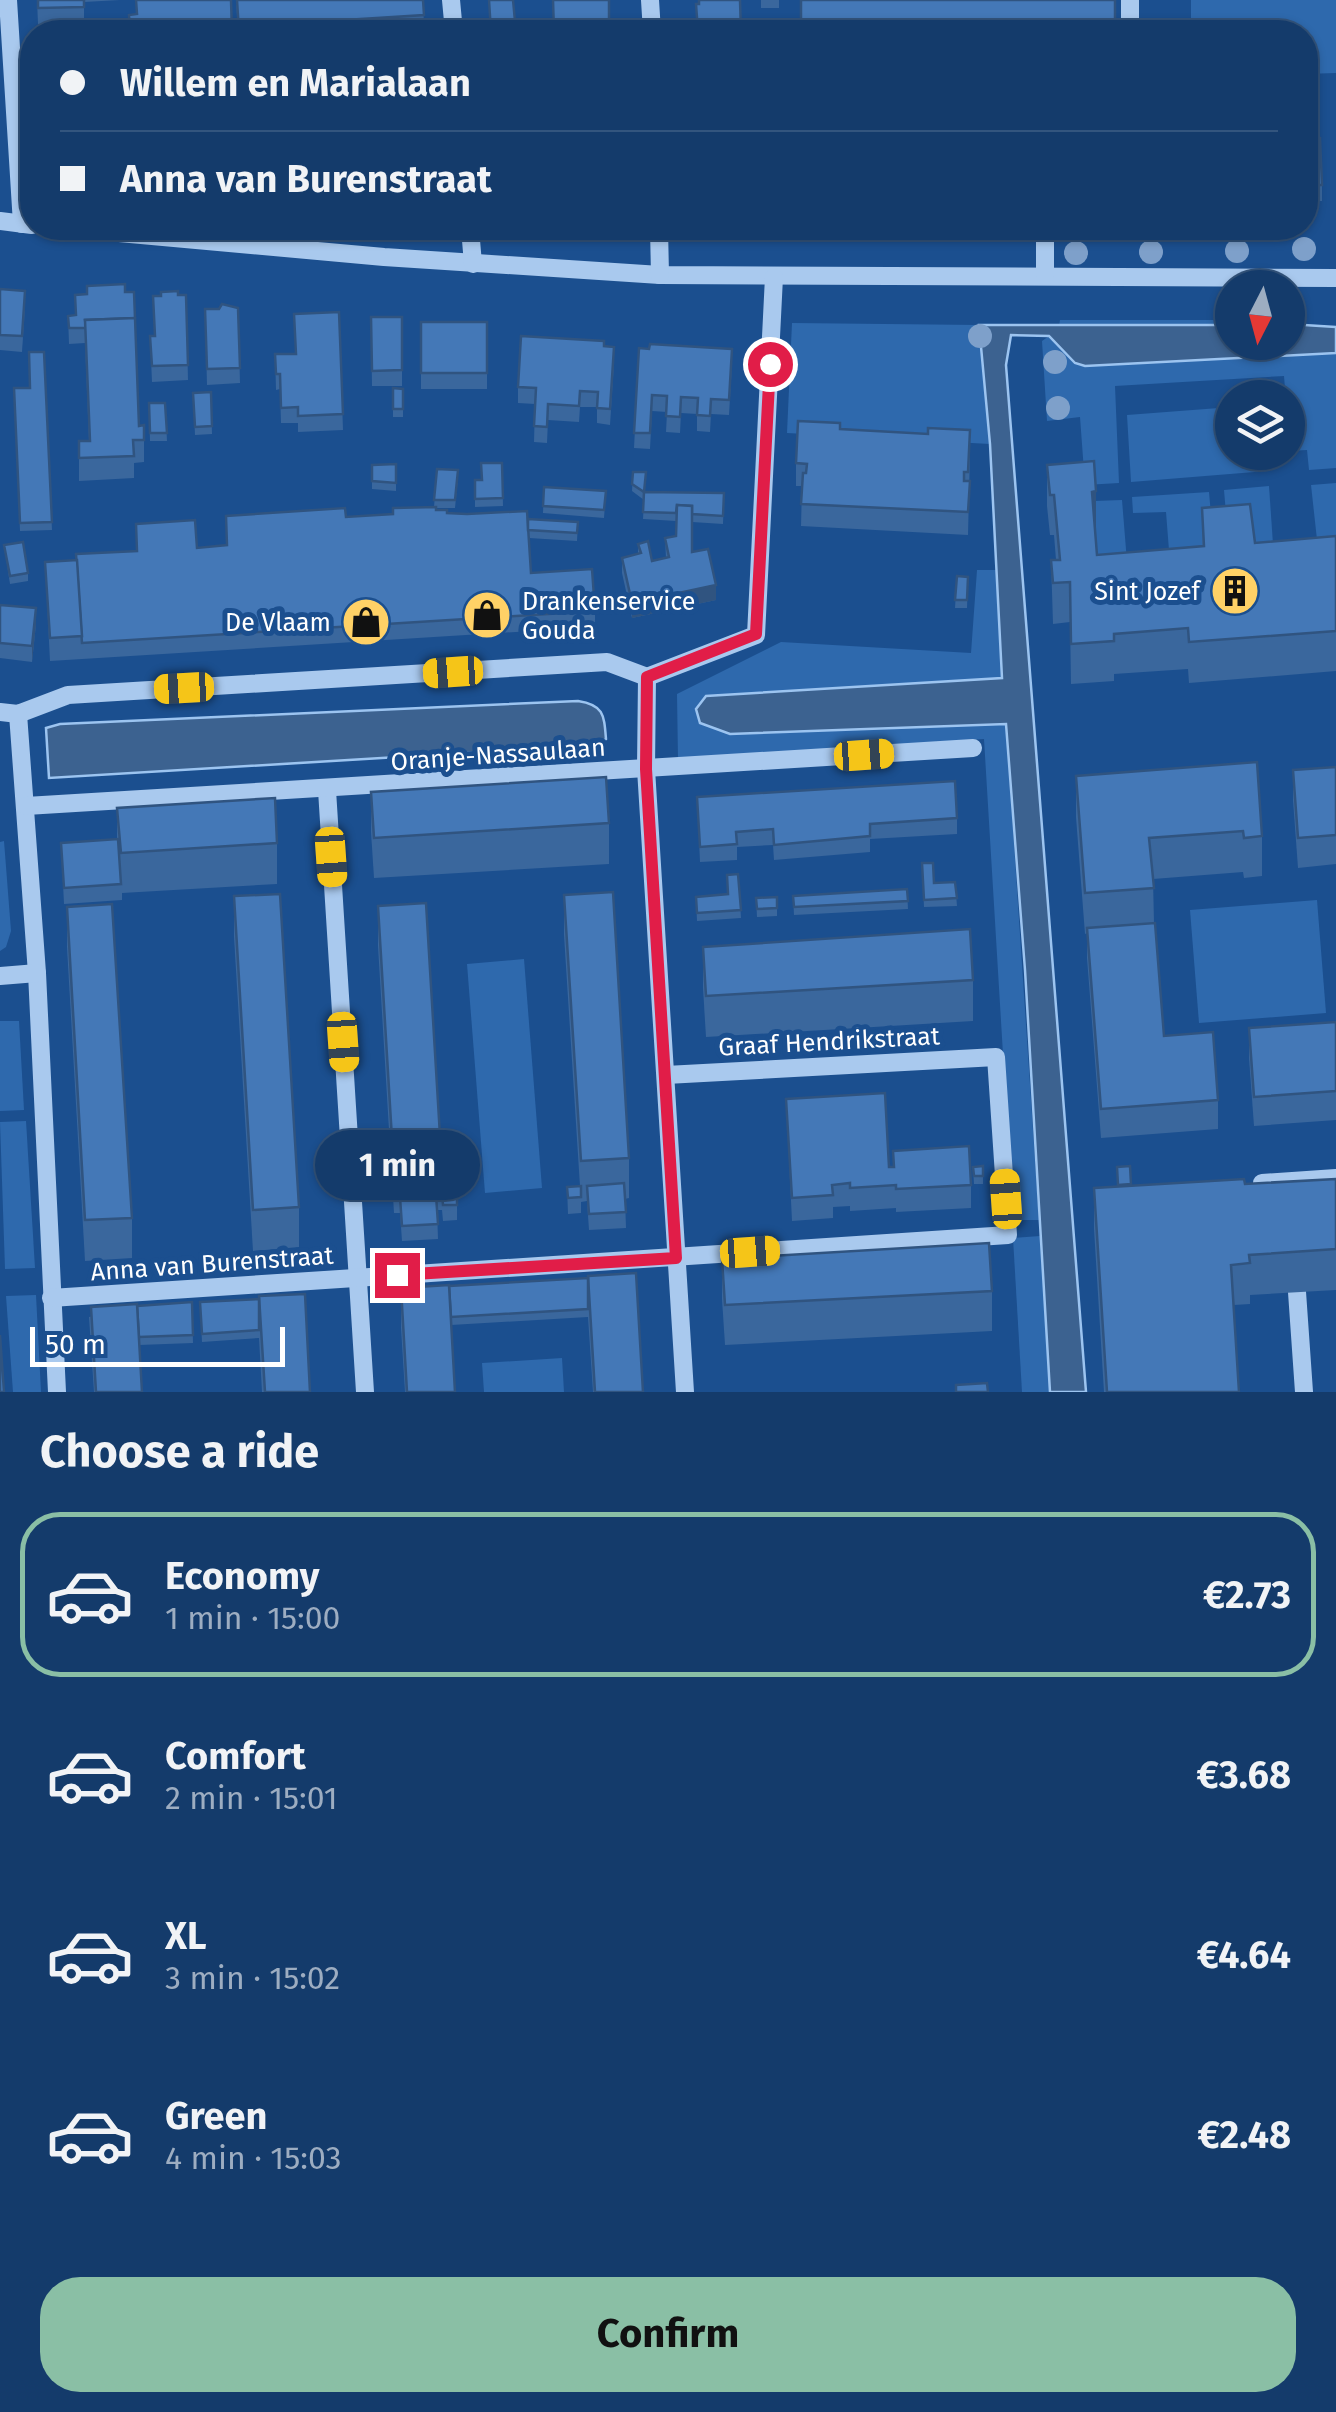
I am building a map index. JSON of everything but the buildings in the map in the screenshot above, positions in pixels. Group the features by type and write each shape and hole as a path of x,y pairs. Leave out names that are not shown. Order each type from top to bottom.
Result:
{"street":[{"path":"8,0 20,141"},
{"path":"201,240 474,264 660,275 1336,278"},
{"path":"471,240 474,264"},
{"path":"659,240 660,275"},
{"path":"1045,240 1045,276"},
{"path":"57,1392 26,806 9,713 68,695 607,662 647,677 756,634 774,277"},
{"path":"647,677 646,769 685,1392"},
{"name":"Oranje-Nassaulaan","path":"26,806 973,748"},
{"path":"327,790 365,1392"},
{"path":"0,976 36,973"},
{"name":"Graaf Hendrikstraat","path":"666,1075 996,1057 1008,1235"},
{"path":"1240,1185 1291,1188 1336,1178"},
{"name":"Anna van Burenstraat","path":"50,1298 1008,1235"},
{"path":"1297,1292 1304,1392"}],"shaded area":[{"path":"1191,0 1336,0 1336,73 1318,74 1318,20 1191,20"},
{"path":"1060,320 1215,320 1215,325 1059,326"},
{"path":"792,323 979,325 990,444 787,433"},
{"path":"979,325 1215,325 1215,359 1085,366 1075,363 1049,336 1011,335 1006,365 1086,1392 1050,1392 1006,724 730,734 700,723 696,709 706,696 1002,678 990,444"},
{"path":"1305,325 1336,327 1336,353 1305,355"},
{"path":"1049,336 1075,363 1085,366 1215,359 1305,360 1305,355 1336,353 1336,468 1309,470 1305,450 1305,380 1284,380 1284,376 1115,386 1119,483 1085,485 1080,417 1047,421 1042,341"},
{"path":"1215,408 1215,470 1267,471 1131,482 1127,415"},
{"path":"1336,483 1336,574 1319,558 1311,485"},
{"path":"1269,486 1275,573 1228,537 1224,490"},
{"path":"1209,492 1214,548 1171,576 1166,512 1133,513 1132,497"},
{"path":"1122,500 1128,574 1098,594 1094,501"},
{"path":"977,570 996,570 1002,678 706,696 696,710 730,734 1006,724 1039,1220 1013,1220 984,739 678,760 677,694 781,642 971,653"},
{"path":"578,701 601,712 606,739 599,745 49,778 46,728 60,724"},
{"path":"4,841 11,931 6,947 0,951 0,842"},
{"path":"1317,900 1326,1013 1199,1023 1190,910"},
{"path":"524,959 542,1188 485,1193 467,964"},
{"path":"0,1021 19,1021 24,1110 0,1111"},
{"path":"26,1121 35,1268 5,1269 0,1122"},
{"path":"1040,1236 1050,1392 1022,1392 1013,1238"},
{"path":"36,1295 41,1392 13,1392 6,1296"},
{"path":"562,1358 564,1392 484,1392 482,1363"}],"place":[{"name":"Sint Jozef","path":"1235,591"},
{"name":"Drankenservice Gouda","path":"487,615"},
{"name":"De Vlaam","path":"366,622"}],"route":[{"path":"397,1275 676,1258 646,769 647,677 756,634 770,364"}]}
